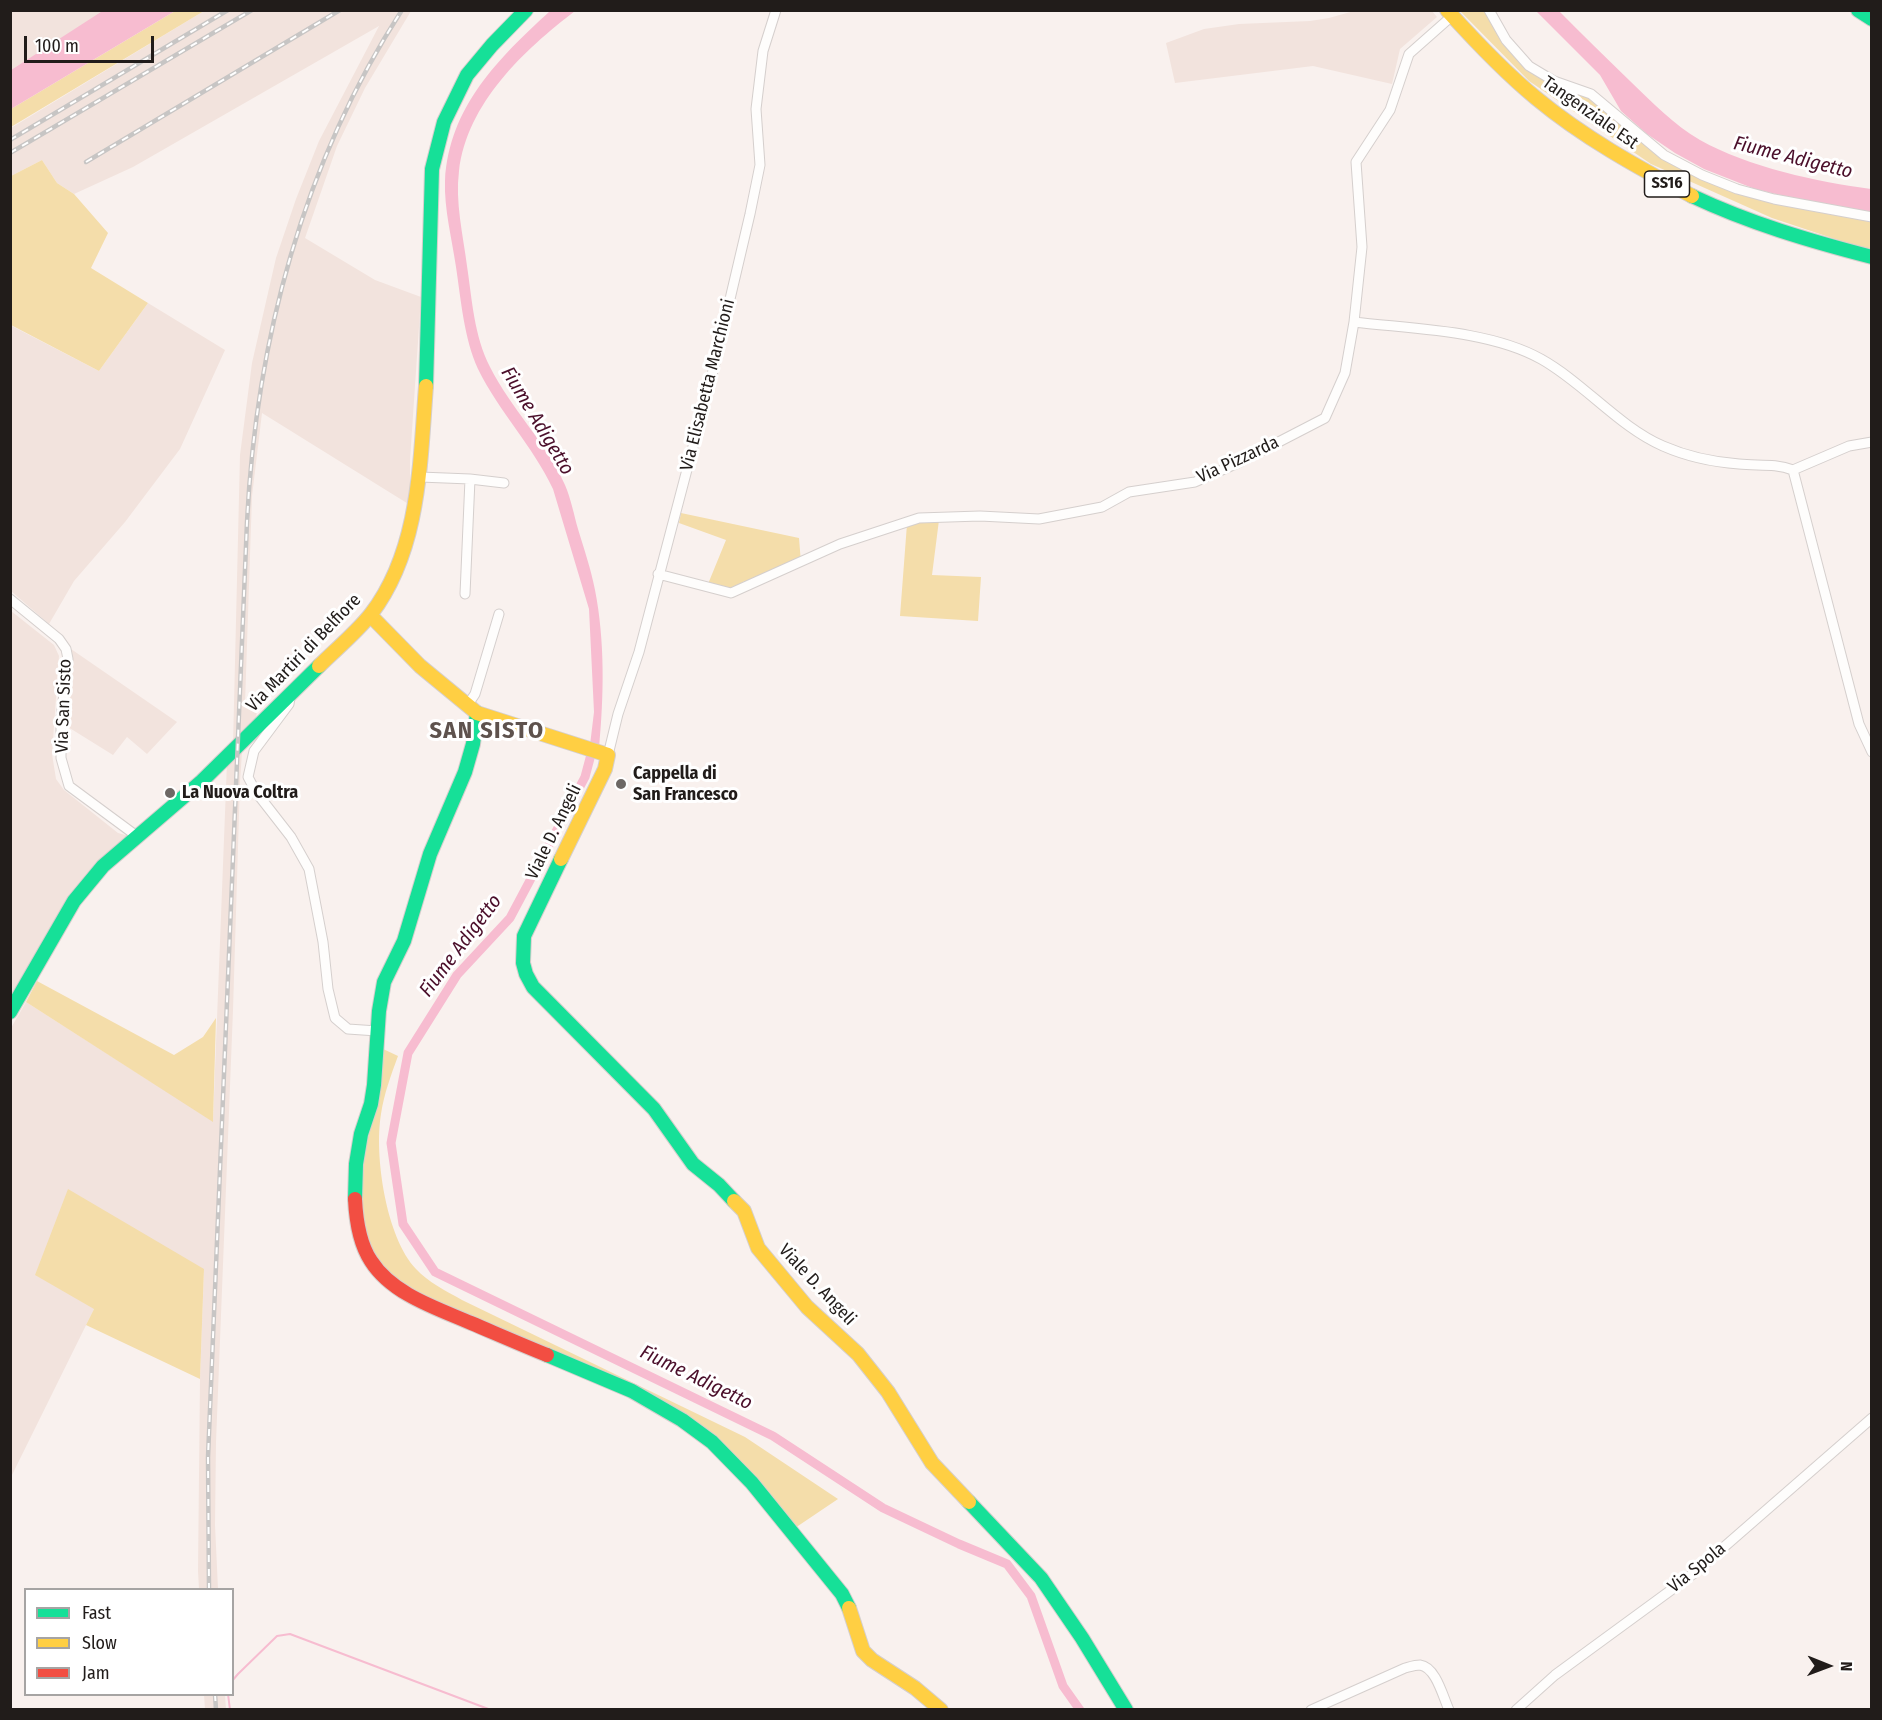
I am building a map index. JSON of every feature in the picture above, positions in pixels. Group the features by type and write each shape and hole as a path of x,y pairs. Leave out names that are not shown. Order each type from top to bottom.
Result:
{"street":[{"name":"Via Martiri di Belfiore","path":"10,1012 74,902 103,866 202,781 290,695 370,615 388,587 403,550 420,477 426,379 432,169 444,122 467,75 526,10"},
{"name":"Via Elisabetta Marchioni","path":"605,754 639,652 714,367 750,214 760,165 756,109 763,51 776,10"},
{"path":"1489,10 1506,40 1529,66 1554,81 1591,94 1664,155 1702,175 1737,189 1774,199 1872,217"},
{"path":"1858,10 1872,18"},
{"name":"Via Pizzarda","path":"658,574 731,593 840,544 919,518 980,516 1039,519 1102,507 1129,492 1196,482 1325,418 1345,374 1353,322 1362,247 1356,162 1390,110 1408,54 1450,13"},
{"name":"Tangenziale Est","path":"1450,13 1471,37 1534,96 1567,122 1639,168 1686,194 1747,220 1817,243 1872,257"},
{"path":"1353,322 1506,343 1541,359 1587,391 1638,433 1662,446 1694,458 1740,464 1780,465 1792,470 1849,446 1872,442"},
{"path":"1792,470 1859,724 1872,752"},
{"path":"420,477 504,483"},
{"path":"465,594 470,479"},
{"name":"Via San Sisto","path":"10,599 59,639 66,649 68,659 61,719 61,758 69,786 138,837"},
{"path":"499,614 475,694 472,710 473,743 463,777 431,853 403,943 385,979 378,1011 377,1070 371,1103 362,1132 355,1178 355,1207 359,1233 368,1257 391,1283 422,1302 632,1391 682,1420 711,1442 752,1483 842,1594 850,1610 863,1651 872,1660 915,1688 941,1710"},
{"path":"370,615 420,666 472,710 605,754"},
{"path":"290,695 290,704 254,751 249,777 256,792 291,837 309,868 323,942 328,989 335,1018 348,1029 378,1031"},
{"name":"Viale D. Angeli","path":"605,754 605,769 524,936 523,971 533,987 654,1109 693,1164 719,1185 744,1211 758,1248 807,1307 858,1354 888,1392 932,1463 1041,1578 1082,1638 1126,1710"},
{"name":"Via Spola","path":"1516,1710 1555,1675 1693,1574 1872,1418"},
{"path":"1311,1710 1405,1668 1420,1665 1433,1674 1449,1710"}],"shaded area":[{"path":"11,10 104,10 104,11 11,70"},
{"path":"104,10 175,11 11,109 11,70"},
{"path":"175,11 204,11 11,127 11,109"},
{"path":"204,11 411,11 365,88 337,146 305,238 375,280 421,297 410,460 410,505 262,413 252,496 245,704 257,706 256,723 242,752 240,782 216,1442 215,1525 218,1588 199,1588 198,1571 200,1379 204,1269 94,1309 11,1477 11,1028 26,1002 213,1121 227,762 233,745 240,455 252,363 276,258 296,199 319,141 379,26 133,167 74,194 57,183 42,160 11,176 11,128"},
{"path":"550,11 575,11 518,61 486,101 473,123 464,146 458,183 459,207 474,317 480,343 498,382 548,454 565,485 592,574 602,649 603,689 599,748 590,745 594,712 589,609 553,489 536,458 486,385 473,357 464,319 446,202 445,181 449,154 456,129 467,107 495,66"},
{"path":"1354,11 1432,11 1437,17 1400,49 1392,84 1313,66 1175,83 1166,43 1204,29 1239,24 1310,21"},
{"path":"1460,11 1486,11 1527,67 1590,96 1661,157 1776,202 1871,222 1871,249 1772,218 1651,164 1529,81"},
{"path":"1536,11 1559,11 1655,105 1700,140 1761,166 1871,189 1871,214 1755,189 1704,169 1675,153 1647,134 1621,111 1600,75"},
{"path":"42,160 57,183 74,194 108,233 91,268 148,303 99,371 11,325 11,176"},
{"path":"148,303 225,350 180,449 125,522 74,581 49,624 11,591 10,325 99,371"},
{"path":"681,513 799,538 801,563 751,585 745,581 731,589 708,584 726,540 679,523"},
{"path":"939,520 932,575 981,577 978,621 900,616 907,524"},
{"path":"11,611 54,645 59,656 52,754 56,779 64,790 118,833 129,836 11,1002"},
{"path":"71,649 177,722 147,754 127,737 113,755 68,727 73,664"},
{"path":"37,981 174,1055 203,1037 216,1018 213,1122 26,1002"},
{"path":"381,1048 398,1056 381,1114 379,1151 381,1173 390,1217 397,1237 406,1255 421,1274 462,1300 745,1437 838,1499 795,1528 761,1485 674,1417 431,1304 371,1258 361,1239 360,1175 378,1091"},
{"path":"68,1189 204,1269 200,1379 86,1325 94,1309 35,1275"},
{"path":"204,1696 225,1696 226,1709 205,1709"}],"waterway":[{"name":"Fiume Adigetto","path":"593,747 585,777 510,918 457,975 408,1053 391,1143 403,1224 435,1272 773,1436 883,1508 1007,1564 1031,1596 1063,1686 1080,1710"},
{"path":"234,1679 277,1636 290,1634 491,1710"},
{"path":"228,1696 230,1710"}],"railway":[{"path":"10,140 228,10"},
{"path":"10,153 252,10"},
{"path":"86,162 340,10"},
{"path":"209,1588 208,1457 247,522 252,454 261,387 274,321 291,256 312,192 337,129 367,69 402,10"},
{"path":"215,1696 216,1710"}],"traffic: fast":[{"path":"426,386 432,169 444,122 467,75 526,10"},
{"path":"1858,10 1872,19"},
{"path":"1692,196 1780,231 1872,257"},
{"path":"10,1012 74,901 103,866 202,781 319,666"},
{"path":"355,1199 356,1164 374,1085 379,1011 384,982 404,941 430,854 465,772 473,744 477,713"},
{"path":"561,859 524,936 523,963 526,974 533,987 654,1109 693,1164 719,1185 734,1201"},
{"path":"547,1355 632,1391 682,1420 712,1442 752,1483 842,1594 849,1608"},
{"path":"969,1502 1041,1578 1082,1638 1126,1710"}],"traffic: slow":[{"path":"1447,10 1524,88 1572,126 1611,151 1692,196"},
{"path":"319,666 371,614 387,589 399,562 415,505 426,386"},
{"path":"370,615 420,666 477,713 608,755 605,769 561,859"},
{"path":"734,1201 744,1211 758,1248 807,1307 858,1354 888,1392 932,1463 969,1502"},
{"path":"849,1608 863,1651 872,1660 915,1688 941,1710"}],"traffic: jam":[{"path":"355,1199 357,1223 364,1247 380,1273 391,1282 416,1299 547,1355"}],"place":[{"name":"Cappella di San Francesco","path":"621,784"},
{"name":"La Nuova Coltra","path":"170,793"}],"district":[{"name":"SAN SISTO","path":"487,731"}]}
